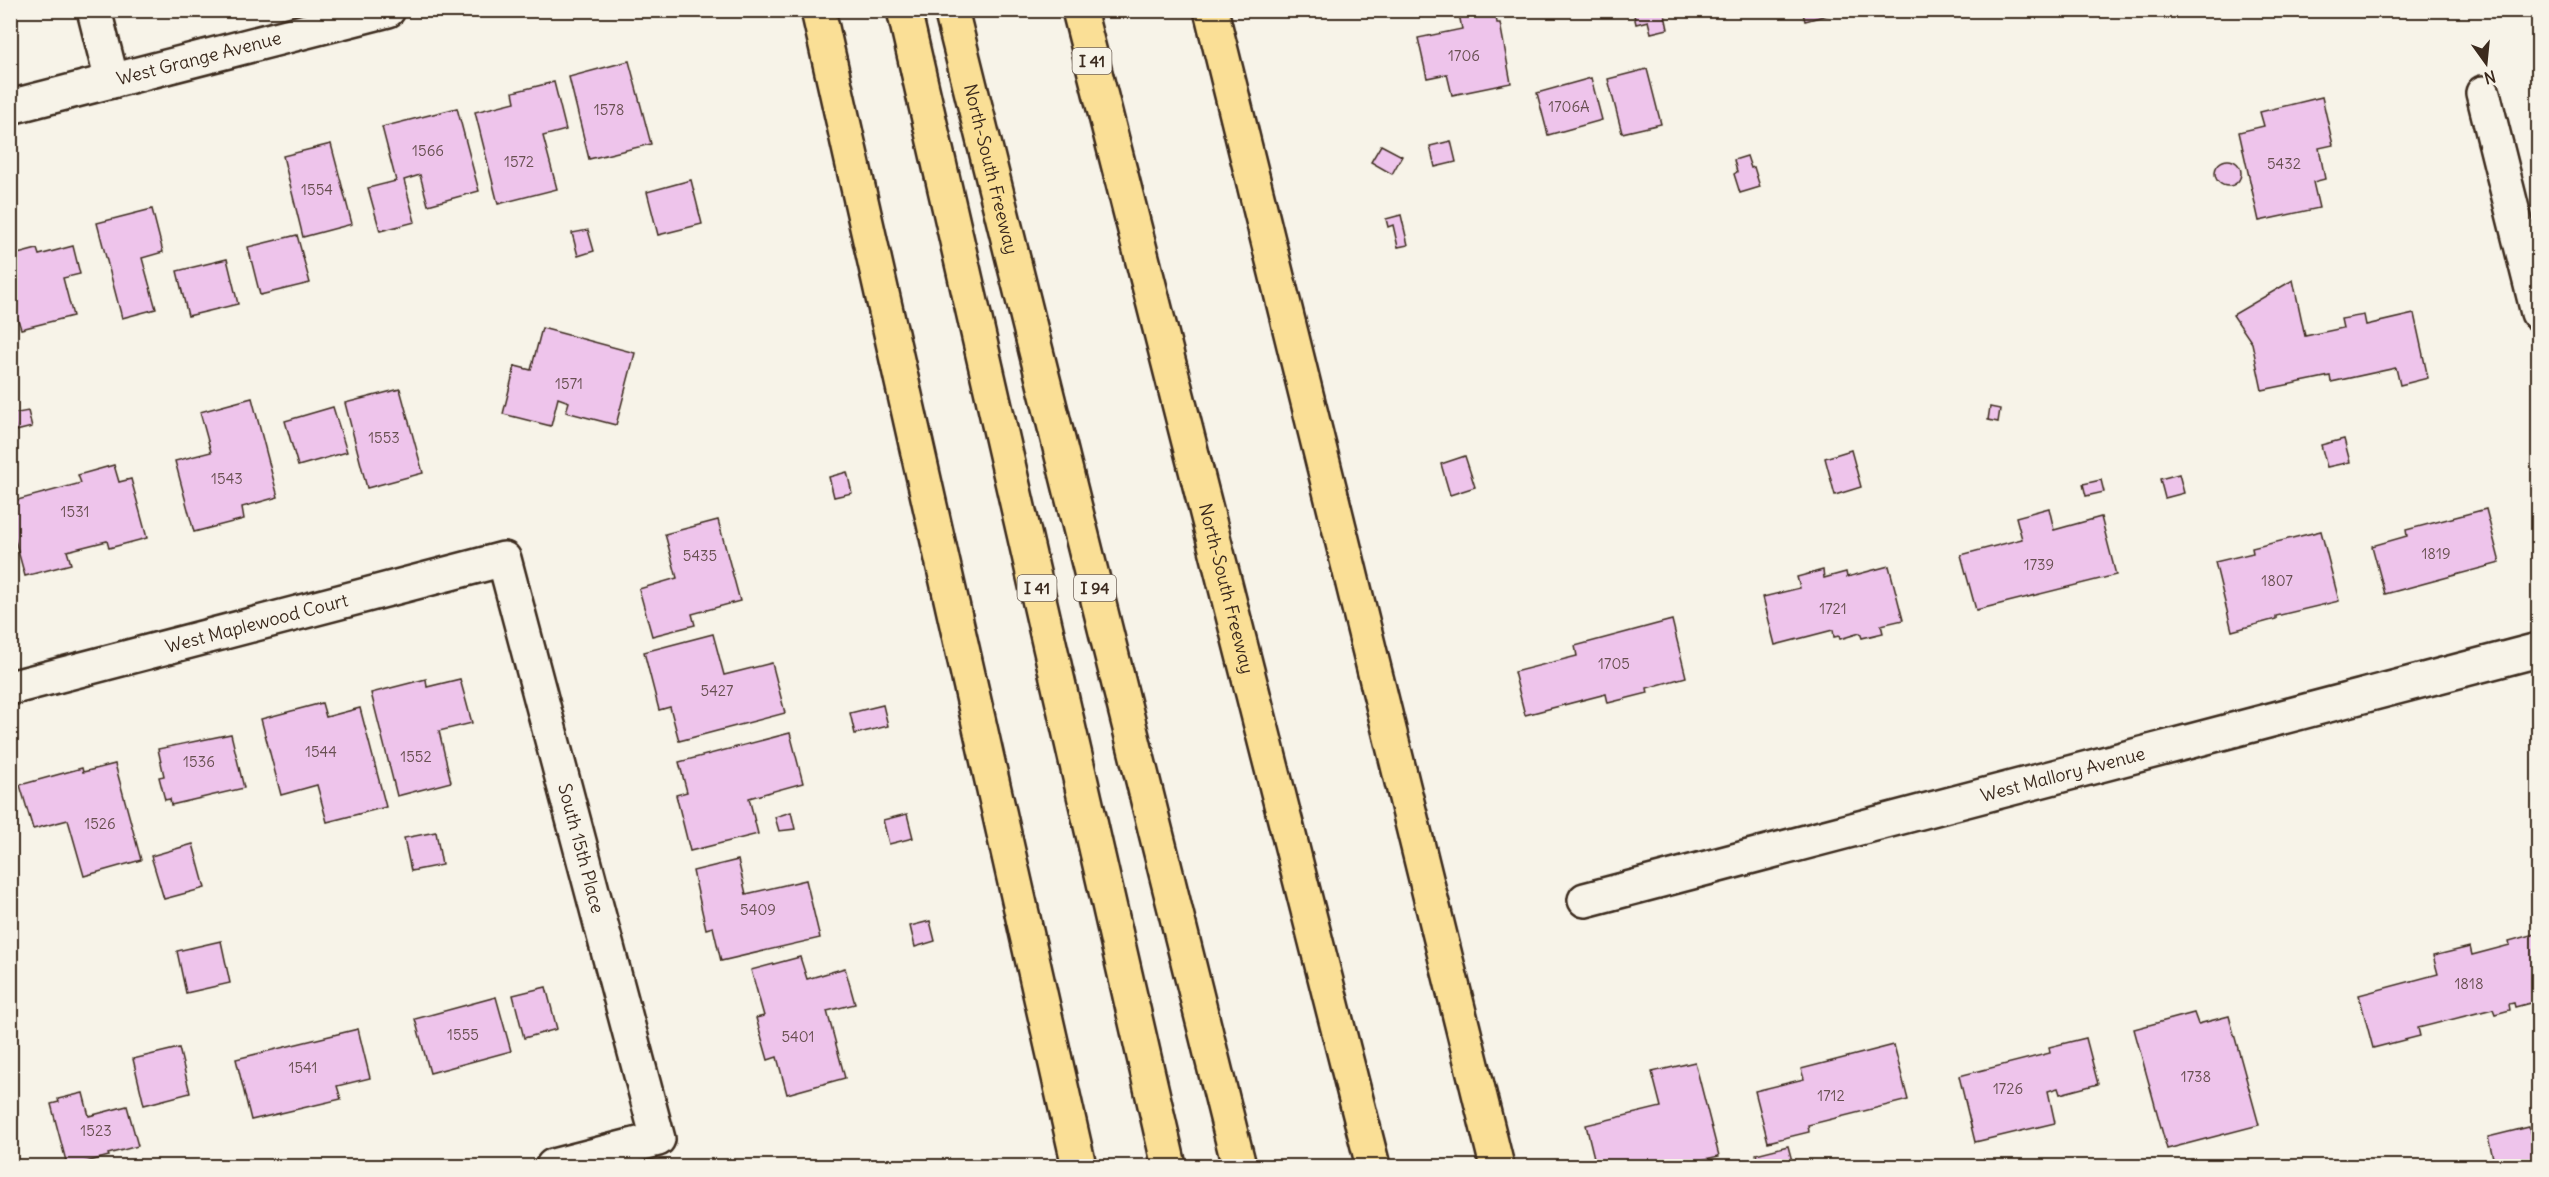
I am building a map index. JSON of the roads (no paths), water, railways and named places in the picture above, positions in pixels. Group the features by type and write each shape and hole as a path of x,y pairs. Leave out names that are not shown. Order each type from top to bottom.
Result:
{"highway":[{"path":"818,10 1079,1167"},
{"name":"I 41","path":"904,10 1169,1167"},
{"name":"North-South Freeway","path":"951,10 1239,1167"},
{"name":"North-South Freeway","path":"1079,10 1373,1167"},
{"path":"1213,10 1497,1167"}],"street":[{"path":"94,10 112,81"},
{"name":"West Grange Avenue","path":"10,107 388,10"},
{"path":"2483,93 2538,313"},
{"name":"West Maplewood Court","path":"10,688 504,559"},
{"name":"South 15th Place","path":"504,559 658,1139 553,1167"},
{"name":"West Mallory Avenue","path":"1585,900 2538,650"}]}
